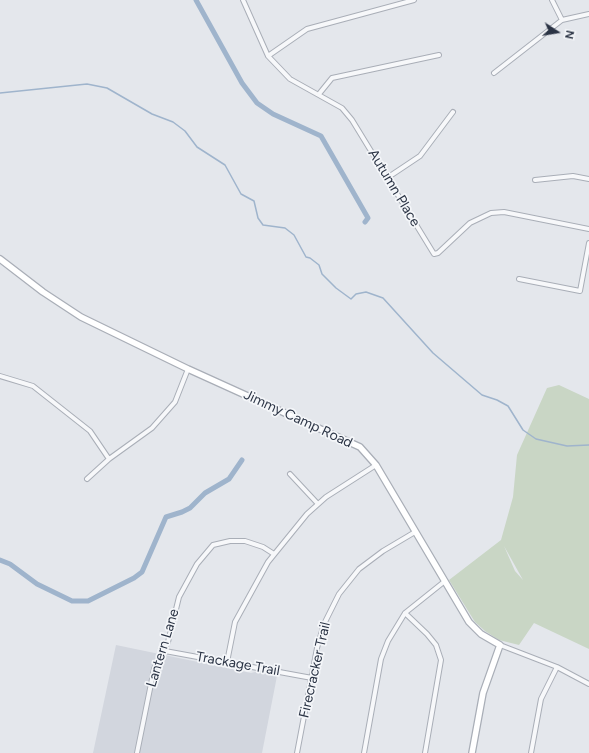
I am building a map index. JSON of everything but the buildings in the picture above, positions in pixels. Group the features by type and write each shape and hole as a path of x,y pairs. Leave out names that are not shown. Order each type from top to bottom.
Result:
{"street":[{"name":"Autumn Place","path":"243,0 268,56 290,79 342,108 352,120 434,254 438,253 470,223 491,213 504,212 589,229"},
{"path":"268,56 308,29 414,0"},
{"path":"552,0 562,20"},
{"path":"494,73 562,20 589,14"},
{"path":"319,94 332,78 440,54"},
{"path":"387,178 420,156 453,112"},
{"path":"535,180 573,176 589,178"},
{"path":"519,279 580,291 589,243"},
{"name":"Jimmy Camp Road","path":"0,259 43,292 81,317 188,369 360,447 376,465 469,622 481,634 500,645 557,667 589,684"},
{"path":"86,478 109,459 152,428 175,402 188,369"},
{"path":"0,376 33,386 90,431 109,459"},
{"path":"227,662 235,622 268,562 274,554 307,514 326,497 376,465"},
{"path":"290,474 318,504"},
{"name":"Firecracker Trail","path":"297,753 324,624 339,594 359,569 383,551 416,532"},
{"name":"Lantern Lane","path":"137,753 154,669 165,651 179,597 197,564 213,546 230,540 245,541 263,547 274,554"},
{"path":"364,753 381,659 388,641 405,614 445,581"},
{"path":"405,614 436,645 442,660 425,753"},
{"path":"472,753 483,693 500,645"},
{"name":"Trackage Trail","path":"165,651 312,678"},
{"path":"530,753 542,699 557,667"}],"shaded area":[{"path":"116,645 251,673 259,671 277,676 262,753 93,753"}],"green space":[{"path":"559,385 589,399 589,649 534,623 519,645 499,640 475,622 449,580 501,540 513,497 517,455 547,388","holes":["504,546 523,580 515,571"]}],"waterway":[{"path":"196,0 242,83 257,103 273,114 321,136 368,218 365,222"},
{"path":"0,93 87,84 107,88 152,114 173,122 185,131 197,147 225,165 241,194 254,201 258,218 263,225 285,228 294,235 306,257 310,258 319,265 322,274 336,288 351,299 356,294 366,292 383,298 433,353 482,395 497,400 508,406 523,430 536,439 567,446 589,445"},
{"path":"0,560 10,564 37,584 72,601 88,601 134,578 142,572 166,517 190,508 205,493 229,479 242,460"}]}
